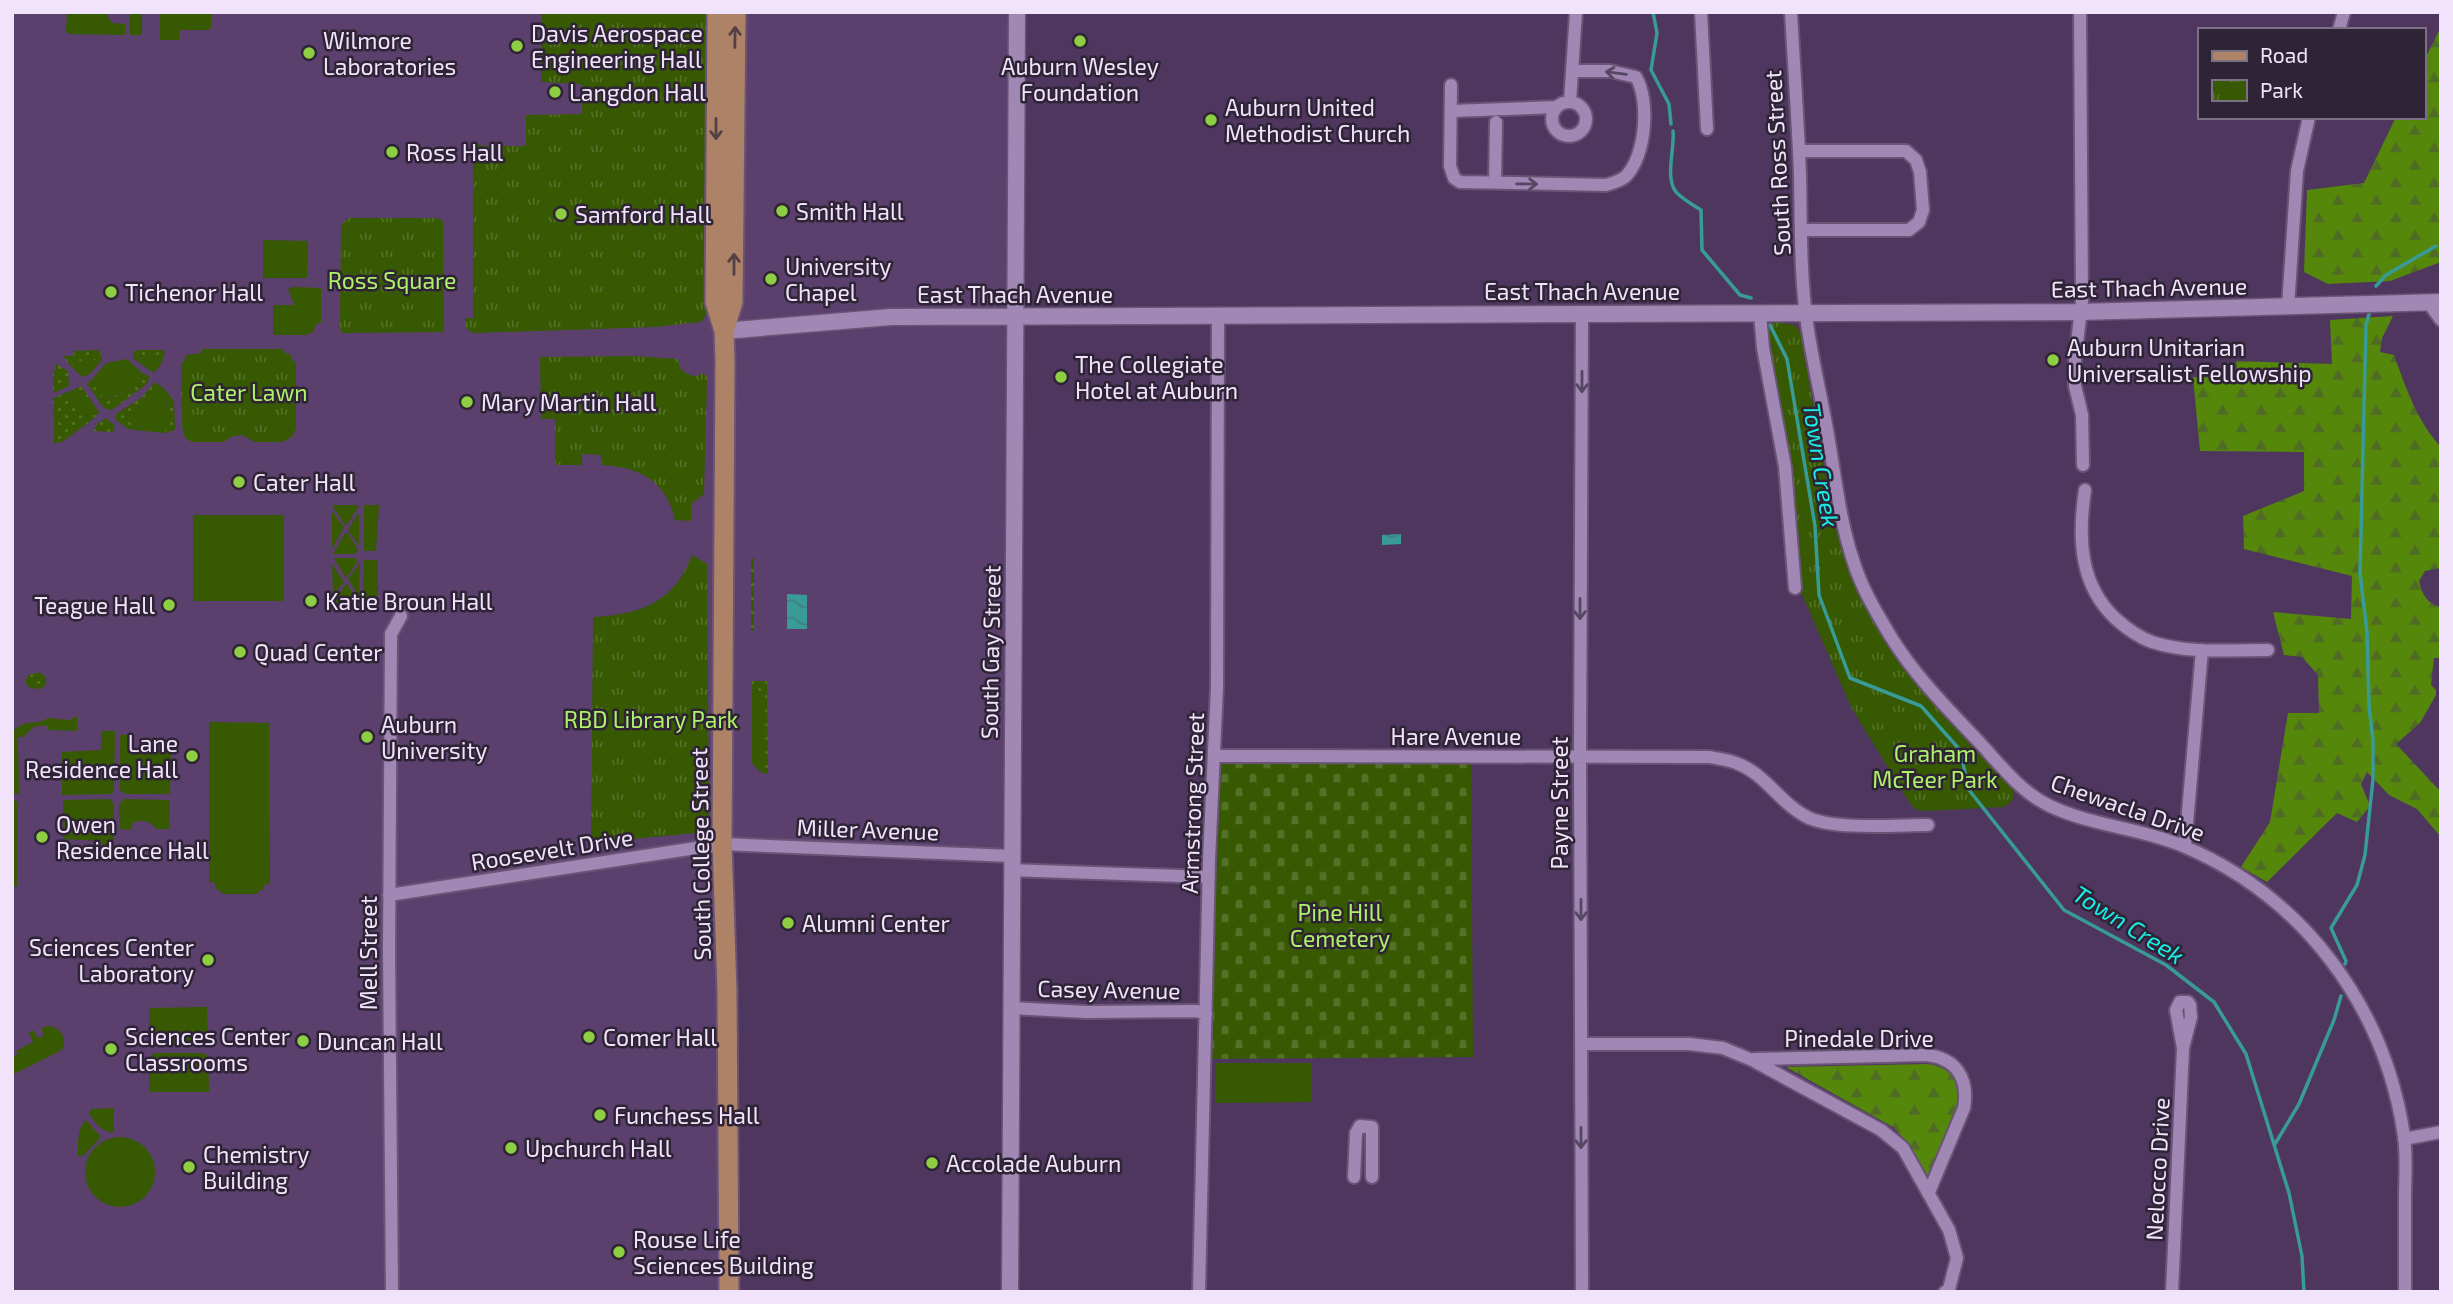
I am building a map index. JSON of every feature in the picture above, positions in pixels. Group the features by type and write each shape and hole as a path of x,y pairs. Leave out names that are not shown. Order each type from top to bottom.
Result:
{"main road":[{"name":"South College Street","path":"717,12 715,302 724,331"},
{"name":"South College Street","path":"729,1292 727,991 722,844 724,331 733,302 736,12"}],"street":[{"name":"South Gay Street","path":"1010,1292 1017,12"},
{"path":"1570,102 1576,12"},
{"path":"1701,12 1707,129"},
{"name":"South Ross Street","path":"1791,12 1806,313"},
{"path":"2080,12 2080,312 2075,386 2082,415 2083,465"},
{"path":"1451,85 1450,166 1454,178 1460,182 1606,185 1625,178 1637,162 1643,143 1643,88 1636,77 1609,71 1572,71"},
{"path":"1452,111 1557,107 1570,102 1580,106 1585,115 1584,126 1577,134 1567,136 1557,131 1552,121 1557,107"},
{"path":"2288,307 2297,171 2309,119"},
{"path":"1495,183 1496,122"},
{"path":"1799,151 1906,151 1916,160 1920,172 1923,210 1919,222 1909,230 1801,230"},
{"name":"East Thach Avenue","path":"724,331 891,317 2080,312 2435,302"},
{"path":"2435,302 2441,320"},
{"name":"Chewacla Drive","path":"1806,313 1840,510 1853,560 1865,591 1893,640 1926,684 2006,771 2048,806 2095,822 2154,835 2214,860 2252,883 2309,933 2350,985 2380,1044 2393,1084 2404,1139 2405,1292"},
{"name":"Payne Street","path":"1582,314 1582,1292"},
{"path":"1760,314 1763,348 1785,467 1795,588"},
{"name":"Armstrong Street","path":"1199,1292 1209,877 1215,756 1218,316"},
{"path":"2085,490 2081,519 2083,564 2092,589 2107,611 2127,629 2150,642 2202,650 2269,650"},
{"name":"Mell Street","path":"392,1292 389,895 391,634 401,616"},
{"path":"2185,847 2202,650"},
{"name":"Hare Avenue","path":"1215,756 1710,757 1736,763 1748,769 1787,804 1810,818 1835,824 1928,825"},
{"name":"Miller Avenue","path":"722,844 1209,877"},
{"name":"Roosevelt Drive","path":"389,895 722,844"},
{"name":"Casey Avenue","path":"1011,1009 1086,1012 1197,1011 1206,1014"},
{"name":"Pinedale Drive","path":"1581,1044 1699,1044 1723,1048 1752,1059 1893,1139 1903,1149 1949,1230 1957,1258 1949,1289 1945,1292"},
{"name":"Nelocco Drive","path":"2172,1292 2183,1048"},
{"name":"Pinedale Drive","path":"1752,1059 1926,1055 1938,1056 1950,1062 1959,1071 1966,1095 1964,1108 1929,1192"},
{"path":"1354,1177 1356,1133 1360,1126 1365,1125 1372,1127 1372,1177"},
{"path":"2404,1139 2441,1132"}],"shaded area":[{"name":"Auburn University","path":"12,12 1017,12 1012,856 722,845 727,1292 12,1292"}],"green space":[{"path":"67,12 108,12 112,23 125,24 125,35 69,34 66,32"},
{"path":"130,12 142,12 142,35 130,35"},
{"path":"160,12 211,12 211,28 180,30 179,40 160,40"},
{"path":"541,12 712,12 708,312 701,322 655,327 475,333 467,328 465,318 473,318 473,145 526,146 526,115 582,114 582,84 541,82"},
{"path":"2441,27 2441,262 2390,281 2328,284 2304,272 2307,190 2364,183 2395,119 2425,119 2425,59"},
{"name":"Ross Square","path":"348,218 438,218 443,222 444,332 342,333 341,225"},
{"path":"263,240 308,241 307,278 263,278"},
{"path":"321,288 321,323 316,324 313,332 305,335 273,335 273,305 294,305 288,289"},
{"path":"2393,316 2382,338 2380,352 2394,355 2419,415 2441,447 2441,568 2425,571 2419,581 2426,598 2441,607 2441,658 2434,658 2431,685 2436,690 2436,695 2420,723 2396,744 2441,792 2441,837 2417,809 2389,795 2367,772 2361,784 2370,806 2357,822 2337,813 2267,882 2241,867 2270,822 2288,713 2319,713 2318,675 2302,657 2284,655 2273,612 2351,619 2352,576 2244,549 2243,516 2304,491 2304,452 2200,451 2193,377 2238,378 2236,361 2332,364 2330,320"},
{"name":"Graham McTeer Park","path":"1775,322 1794,325 1800,331 1833,513 1849,568 1864,604 1878,629 1913,678 2013,789 2012,800 2004,807 1924,811 1915,809 1851,707 1802,594 1789,467 1766,332"},
{"name":"Cater Lawn","path":"202,349 283,349 283,352 291,355 292,361 296,361 296,428 292,437 282,442 255,442 242,435 230,437 224,442 192,442 185,438 182,426 181,362 184,362 186,355 202,353"},
{"path":"98,350 102,355 101,361 87,359 69,364 63,356 74,356 74,351"},
{"path":"136,350 165,352 161,364 154,358 134,359 133,353"},
{"path":"634,356 678,359 680,368 685,373 694,376 703,373 707,377 704,494 691,504 691,521 675,520 665,495 649,479 628,469 602,465 601,455 582,454 582,465 555,465 555,419 541,419 540,357"},
{"path":"154,358 161,364 154,373 134,359"},
{"path":"87,359 101,361 90,374 82,377 69,364"},
{"path":"127,359 142,373 140,378 131,388 120,394 102,397 96,390 94,377 106,363"},
{"path":"56,364 68,371 69,386 53,393 53,371 56,370"},
{"path":"142,373 149,376 148,383 112,410 104,408 87,384 94,377 96,390 102,397 114,397 136,384"},
{"path":"155,382 162,387 138,404 131,415 137,424 135,430 128,429 116,420 116,414 141,398"},
{"path":"81,386 99,412 94,418 77,388"},
{"path":"162,387 167,392 165,433 135,430 137,424 131,415 138,404"},
{"path":"77,388 94,418 88,423 77,411 70,391"},
{"path":"70,391 77,411 88,423 62,442 54,443 53,398"},
{"path":"167,392 174,401 175,430 165,433"},
{"path":"106,418 115,426 113,432 93,431 98,423"},
{"path":"332,505 358,505 358,507 345,525"},
{"path":"364,505 379,505 376,551 364,551"},
{"path":"332,511 344,527 332,549"},
{"path":"358,513 359,515 359,546 348,530"},
{"path":"193,515 284,515 284,601 193,601"},
{"path":"345,533 348,533 358,550 355,554 333,554"},
{"name":"RBD Library Park","path":"692,555 707,564 709,826 695,833 591,843 593,617 625,613 653,603 676,584"},
{"path":"334,558 356,558 358,561 345,577"},
{"path":"751,558 754,558 754,631 751,631"},
{"path":"364,560 378,560 378,603 363,602"},
{"path":"360,563 359,597 348,579"},
{"path":"332,564 344,582 333,596"},
{"path":"347,584 359,603 334,603 345,585"},
{"path":"36,673 46,677 46,685 40,689 30,688 25,682 28,675"},
{"path":"752,681 767,681 768,774 760,772 764,764 762,694 752,688"},
{"path":"752,688 762,694 763,700 764,764 760,772 752,763"},
{"path":"77,716 77,731 48,730 48,726 35,726 23,737 18,737 19,793 12,795 12,732 27,723 48,718 70,720"},
{"path":"209,722 269,723 270,884 264,885 258,894 222,894 214,882 209,882"},
{"path":"102,731 115,731 114,792 62,795 62,752 101,750"},
{"path":"120,735 132,735 132,751 171,752 170,794 125,794 120,790"},
{"name":"Pine Hill Cemetery","path":"1215,756 1471,757 1473,1057 1205,1059"},
{"path":"110,799 114,804 114,860 102,860 102,841 63,839 63,800"},
{"path":"124,799 170,800 169,829 156,829 143,821 133,823 130,830 120,829 119,804"},
{"path":"12,801 18,802 17,886 12,887"},
{"path":"207,1007 208,1039 203,1045 156,1045 150,1041 149,1008"},
{"path":"47,1026 56,1028 62,1034 62,1050 12,1075 12,1058 18,1054 16,1051 33,1042 29,1033 33,1030 38,1038 44,1035 41,1029"},
{"path":"154,1053 203,1053 208,1056 209,1092 149,1092 149,1058"},
{"path":"1215,1063 1312,1063 1312,1102 1215,1103"},
{"path":"1926,1064 1949,1072 1957,1081 1960,1094 1952,1125 1928,1182 1909,1144 1893,1127 1786,1067"},
{"path":"114,1108 114,1133 99,1126 89,1113 91,1109"},
{"path":"86,1120 101,1137 83,1156 78,1156 80,1132"},
{"path":"127,1137 140,1143 149,1152 153,1158 153,1186 145,1197 134,1205 113,1207 95,1197 87,1186 85,1165 95,1147 106,1139"}],"water":[{"path":"1401,534 1401,544 1382,545 1382,535"},
{"path":"787,594 807,595 807,629 787,629"}],"waterway":[{"name":"Town Creek","path":"1653,12 1657,33 1651,70 1669,104 1671,124"},
{"name":"Town Creek","path":"1673,131 1671,180 1677,193 1701,210 1702,250 1740,295 1751,298"},
{"path":"2376,286 2386,275 2436,246"},
{"path":"2345,964 2331,928 2357,885 2365,855 2373,779 2367,632 2360,573 2366,325 2369,314"},
{"name":"Town Creek","path":"1770,325 1787,359 1815,526 1819,595 1850,678 1921,706 1960,750 1969,790 2064,910 2166,965 2214,1002 2246,1054 2289,1193 2302,1256 2304,1292"},
{"path":"2275,1144 2299,1104 2334,1020 2341,996"}],"place":[{"name":"Auburn Wesley Foundation","path":"1080,41"},
{"name":"Davis Aerospace Engineering Hall","path":"517,46"},
{"name":"Wilmore Laboratories","path":"309,53"},
{"name":"Langdon Hall","path":"555,92"},
{"name":"Auburn United Methodist Church","path":"1211,120"},
{"name":"Ross Hall","path":"392,152"},
{"name":"Smith Hall","path":"782,211"},
{"name":"Samford Hall","path":"561,214"},
{"name":"University Chapel","path":"771,279"},
{"name":"Tichenor Hall","path":"111,292"},
{"name":"Auburn Unitarian Universalist Fellowship","path":"2053,360"},
{"name":"The Collegiate Hotel at Auburn","path":"1061,377"},
{"name":"Mary Martin Hall","path":"467,402"},
{"name":"Cater Hall","path":"239,482"},
{"name":"Katie Broun Hall","path":"311,601"},
{"name":"Teague Hall","path":"169,605"},
{"name":"Quad Center","path":"240,652"},
{"name":"Auburn University","path":"367,737"},
{"name":"Lane Residence Hall","path":"192,756"},
{"name":"Owen Residence Hall","path":"42,837"},
{"name":"Alumni Center","path":"788,923"},
{"name":"Sciences Center Laboratory","path":"208,960"},
{"name":"Comer Hall","path":"589,1037"},
{"name":"Duncan Hall","path":"303,1041"},
{"name":"Sciences Center Classrooms","path":"111,1049"},
{"name":"Funchess Hall","path":"600,1115"},
{"name":"Upchurch Hall","path":"511,1148"},
{"name":"Accolade Auburn","path":"932,1163"},
{"name":"Chemistry Building","path":"189,1167"},
{"name":"Rouse Life Sciences Building","path":"619,1252"}]}
